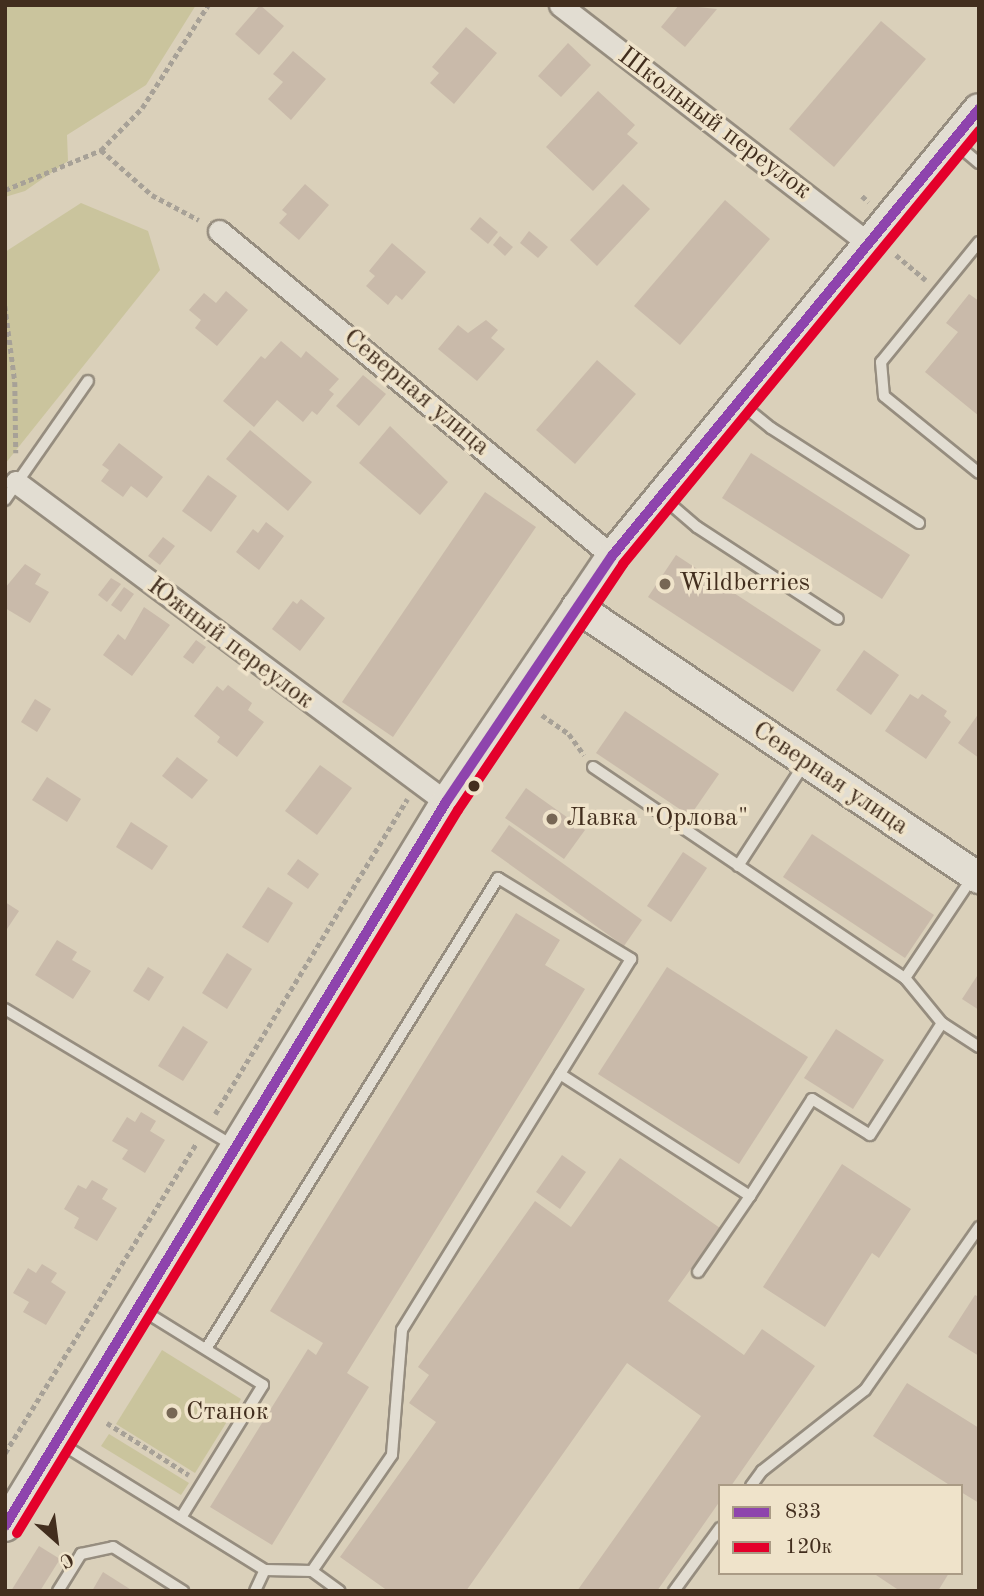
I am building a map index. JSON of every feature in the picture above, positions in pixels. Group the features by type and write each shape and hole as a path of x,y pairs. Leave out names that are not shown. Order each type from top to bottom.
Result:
{"street":[{"name":"Школьный переулок","path":"560,5 868,243"},
{"path":"5,1526 446,802 612,556 979,109"},
{"name":"Северная улица","path":"219,231 612,556"},
{"name":"Южный переулок","path":"11,491 446,802"},
{"name":"Северная улица","path":"577,607 976,877"}],"lane":[{"path":"953,141 979,163"},
{"path":"979,242 881,362 884,396 979,473"},
{"path":"11,491 88,381"},
{"path":"738,401 771,428 919,523"},
{"path":"660,495 697,527 838,619"},
{"path":"738,866 806,763"},
{"path":"593,767 905,978 942,1023 979,1047"},
{"path":"905,978 976,877"},
{"path":"206,1349 498,878 631,959 402,1330 392,1455 312,1571"},
{"path":"5,1009 237,1148"},
{"path":"698,1272 813,1098 870,1135 942,1023"},
{"path":"560,1074 750,1196"},
{"path":"752,1484 762,1471 865,1390 979,1227"},
{"path":"139,1308 262,1385 181,1518"},
{"path":"57,1441 265,1570 312,1571 340,1591"},
{"path":"674,1591 718,1531"},
{"path":"58,1591 81,1554 113,1547 183,1591"},
{"path":"255,1591 265,1570"}],"path":[{"path":"5,190 101,150 142,108 208,5"},
{"path":"101,150 152,195 219,231"},
{"path":"5,306 15,382 11,491"},
{"path":"542,715 569,734 593,767"},
{"path":"5,1452 417,782"},
{"path":"107,1423 202,1483"}],"shaded area":[{"path":"5,5 196,5 146,85 67,135 68,161 25,191 5,197"},
{"path":"81,203 148,231 160,270 5,464 5,252"},
{"path":"162,1350 241,1399 195,1473 116,1424"},
{"path":"109,1434 189,1483 181,1495 101,1446"}],"building":[{"path":"260,5 284,26 259,55 235,34"},
{"path":"679,5 717,9 685,47 661,27"},
{"path":"881,21 926,59 834,167 789,129"},
{"path":"466,27 497,53 454,104 430,83 439,73 432,67"},
{"path":"568,43 591,65 561,97 538,76"},
{"path":"293,51 326,79 291,120 268,99 283,82 273,74"},
{"path":"598,91 635,125 627,134 638,143 593,191 546,147"},
{"path":"305,184 329,205 299,240 279,223 287,214 282,210"},
{"path":"623,184 650,209 597,266 570,240"},
{"path":"725,200 770,239 680,345 634,306"},
{"path":"480,217 498,232 488,244 470,229"},
{"path":"529,231 548,247 538,258 520,243"},
{"path":"500,236 513,247 505,256 493,245"},
{"path":"392,243 426,272 402,300 396,295 388,305 366,286 375,276 369,271"},
{"path":"226,291 248,310 217,346 195,328 201,320 189,310 204,293 216,303"},
{"path":"969,294 979,301 979,416 925,372 958,332 946,323"},
{"path":"486,320 498,330 491,338 505,349 477,381 438,349 458,325 468,333"},
{"path":"281,341 301,358 306,351 339,379 329,390 334,394 317,415 312,411 303,422 277,400 254,427 223,401 261,356 265,359"},
{"path":"597,360 636,394 575,464 536,430"},
{"path":"363,375 386,394 359,426 336,406"},
{"path":"390,426 448,482 420,515 359,463"},
{"path":"250,430 312,482 288,511 226,459"},
{"path":"119,443 163,477 147,498 131,486 123,497 101,481 109,470 102,465"},
{"path":"751,453 910,555 882,599 722,498"},
{"path":"208,475 237,496 211,532 182,511"},
{"path":"485,492 536,527 393,737 342,702"},
{"path":"266,522 284,536 259,570 236,552 253,529 258,533"},
{"path":"163,537 175,546 160,565 148,556"},
{"path":"676,555 821,650 793,692 648,597"},
{"path":"25,564 41,574 35,584 49,592 30,623 5,608 5,588"},
{"path":"111,578 121,584 107,602 98,595"},
{"path":"124,587 134,594 121,612 111,605"},
{"path":"301,599 325,618 300,651 272,629 293,601 297,604"},
{"path":"144,607 170,625 132,676 103,655 118,634 125,640"},
{"path":"196,640 206,647 193,664 183,657"},
{"path":"864,650 899,675 871,715 836,690"},
{"path":"228,685 252,703 248,710 264,722 237,757 217,742 220,737 194,716 217,686 223,691"},
{"path":"910,694 918,699 922,694 947,711 944,716 951,722 926,759 885,731"},
{"path":"35,699 51,709 37,732 21,722"},
{"path":"625,711 719,774 690,816 596,753"},
{"path":"979,713 979,758 958,743"},
{"path":"177,757 208,780 192,799 162,776"},
{"path":"320,765 352,788 317,835 285,811"},
{"path":"47,777 81,799 67,822 32,800"},
{"path":"526,788 585,830 564,859 505,818"},
{"path":"131,822 168,846 152,870 116,847"},
{"path":"509,825 642,920 624,946 491,851"},
{"path":"812,834 934,915 905,958 783,877"},
{"path":"683,852 707,868 671,922 647,906"},
{"path":"298,859 319,874 308,889 287,874"},
{"path":"268,887 293,903 268,943 242,927"},
{"path":"5,902 19,911 5,932"},
{"path":"516,913 560,940 545,965 585,989 347,1373 369,1387 272,1545 210,1507 308,1349 316,1355 323,1343 270,1311"},
{"path":"57,940 77,952 72,960 91,971 73,999 35,975"},
{"path":"227,953 252,969 227,1009 202,993"},
{"path":"148,967 164,977 149,1001 133,991"},
{"path":"667,967 808,1057 739,1164 598,1074"},
{"path":"979,973 979,1010 962,999"},
{"path":"183,1026 208,1042 183,1081 158,1066"},
{"path":"836,1029 884,1060 853,1109 804,1078"},
{"path":"141,1112 156,1121 150,1131 165,1140 145,1173 122,1159 128,1150 112,1141 127,1117 135,1122"},
{"path":"562,1155 586,1172 560,1209 536,1192"},
{"path":"620,1158 720,1228 668,1301 744,1355 762,1329 815,1366 732,1484 718,1484 718,1504 657,1591 577,1591 701,1416 627,1363 466,1591 388,1591 340,1557 436,1422 409,1403 429,1375 418,1367 535,1201 571,1227"},
{"path":"842,1164 911,1209 879,1258 872,1253 825,1327 763,1287"},
{"path":"92,1180 108,1189 102,1199 117,1208 97,1241 74,1228 79,1218 64,1209 78,1185 86,1189"},
{"path":"42,1264 57,1273 51,1282 66,1292 46,1325 23,1312 29,1302 13,1293 28,1268 36,1273"},
{"path":"975,1295 979,1297 979,1356 948,1337"},
{"path":"907,1383 979,1428 979,1503 963,1493 963,1484 948,1484 873,1436"},
{"path":"39,1546 60,1559 40,1591 11,1591"},
{"path":"103,1572 133,1591 92,1591"},
{"path":"876,1575 948,1575 938,1591 900,1591"}],"transit line":[{"name":"833","path":"5,1526 446,802 612,556 979,109"},
{"name":"120к","path":"17,1533 458,810 623,564 979,131"}],"place":[{"name":"Wildberries","path":"665,584"},
{"name":"Лавка \"Орлова\"","path":"552,819"},
{"name":"Станок","path":"172,1413"}]}
